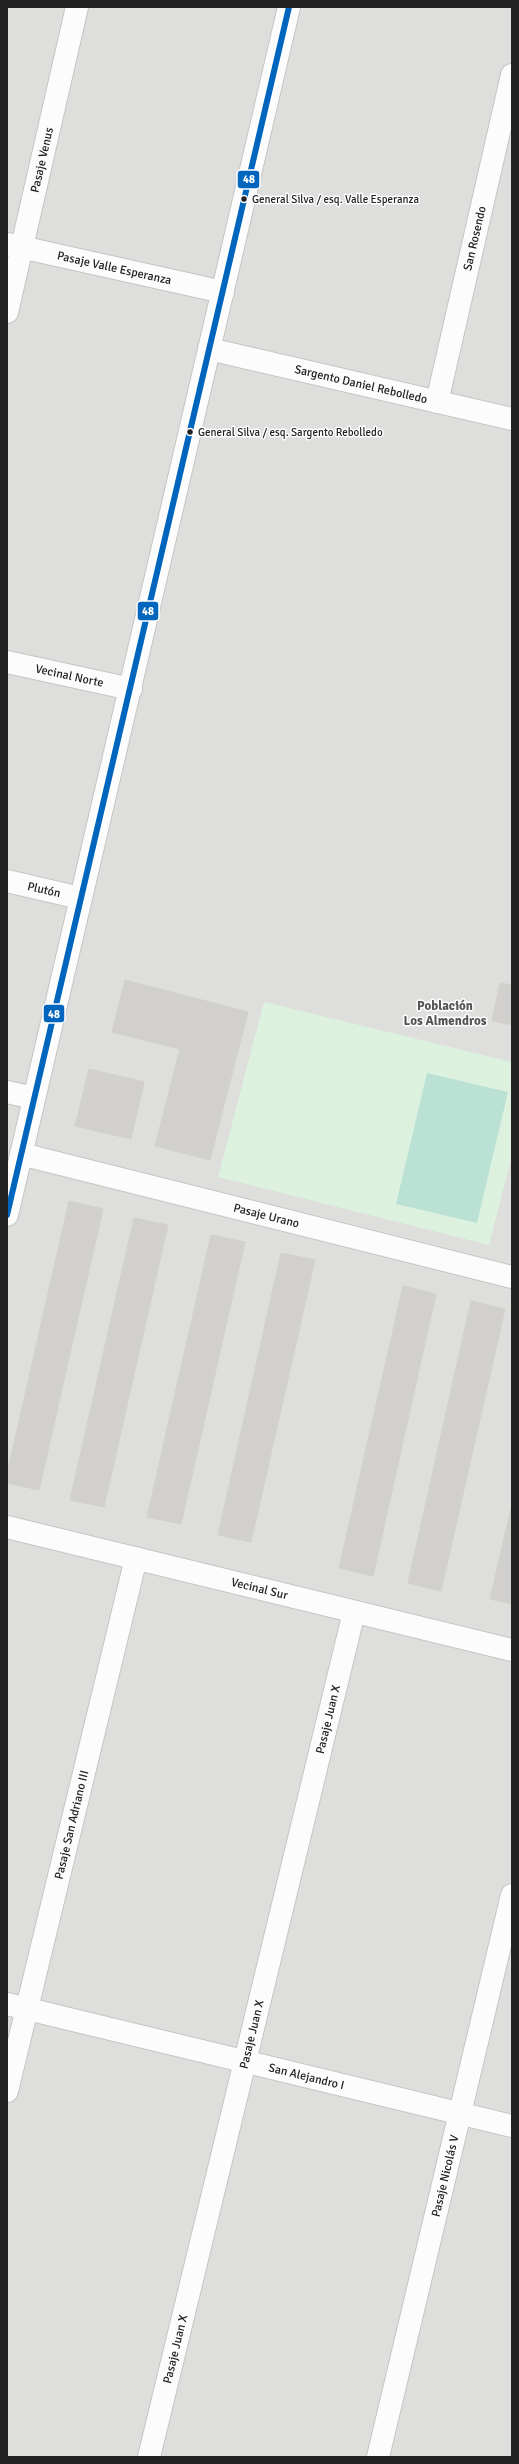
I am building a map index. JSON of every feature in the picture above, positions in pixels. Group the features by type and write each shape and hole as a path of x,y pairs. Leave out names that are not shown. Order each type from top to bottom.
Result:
{"street":[{"name":"Pasaje Venus","path":"7,312 14,246 77,7"},
{"path":"7,1215 289,7"},
{"name":"San Rosendo","path":"438,402 512,75"},
{"name":"Pasaje Valle Esperanza","path":"14,246 222,292"},
{"name":"Sargento Daniel Rebolledo","path":"209,349 512,419"},
{"name":"Vecinal Norte","path":"7,662 131,689"},
{"name":"Plutón","path":"7,881 80,898"},
{"path":"7,1092 34,1098"},
{"name":"Pasaje Urano","path":"21,1154 512,1277"},
{"name":"Vecinal Sur","path":"7,1527 512,1650"},
{"name":"Pasaje San Adriano III","path":"7,2091 17,2007 136,1558"},
{"name":"Pasaje Juan X","path":"149,2457 354,1612"},
{"name":"Pasaje Nicolás V","path":"378,2457 512,1895"},
{"name":"San Alejandro I","path":"17,2007 512,2126"}],"shaded area":[{"path":"7,7 512,7 512,2457 7,2457"}],"green space":[{"path":"264,1002 512,1062 512,1155 489,1245 218,1177"},
{"path":"427,1073 508,1092 477,1223 396,1204"}],"building":[{"path":"125,980 248,1012 210,1160 155,1146 180,1049 112,1032"},
{"path":"500,983 512,985 512,1025 492,1021"},
{"path":"89,1069 144,1082 131,1139 75,1126"},
{"path":"69,1201 103,1209 39,1490 7,1483 7,1474"},
{"path":"134,1218 168,1225 104,1507 70,1500"},
{"path":"211,1235 245,1242 181,1524 147,1517"},
{"path":"281,1253 315,1260 251,1542 218,1535"},
{"path":"403,1286 436,1294 373,1576 339,1568"},
{"path":"471,1301 505,1309 441,1591 408,1583"},
{"path":"512,1504 512,1604 490,1599"}],"transit line":[{"name":"48","path":"7,1215 289,7"}],"place":[{"name":"General Silva / esq. Valle Esperanza","path":"244,199"},
{"name":"General Silva / esq. Sargento Rebolledo","path":"190,432"}],"district":[{"name":"Población Los Almendros","path":"445,1014"}]}
